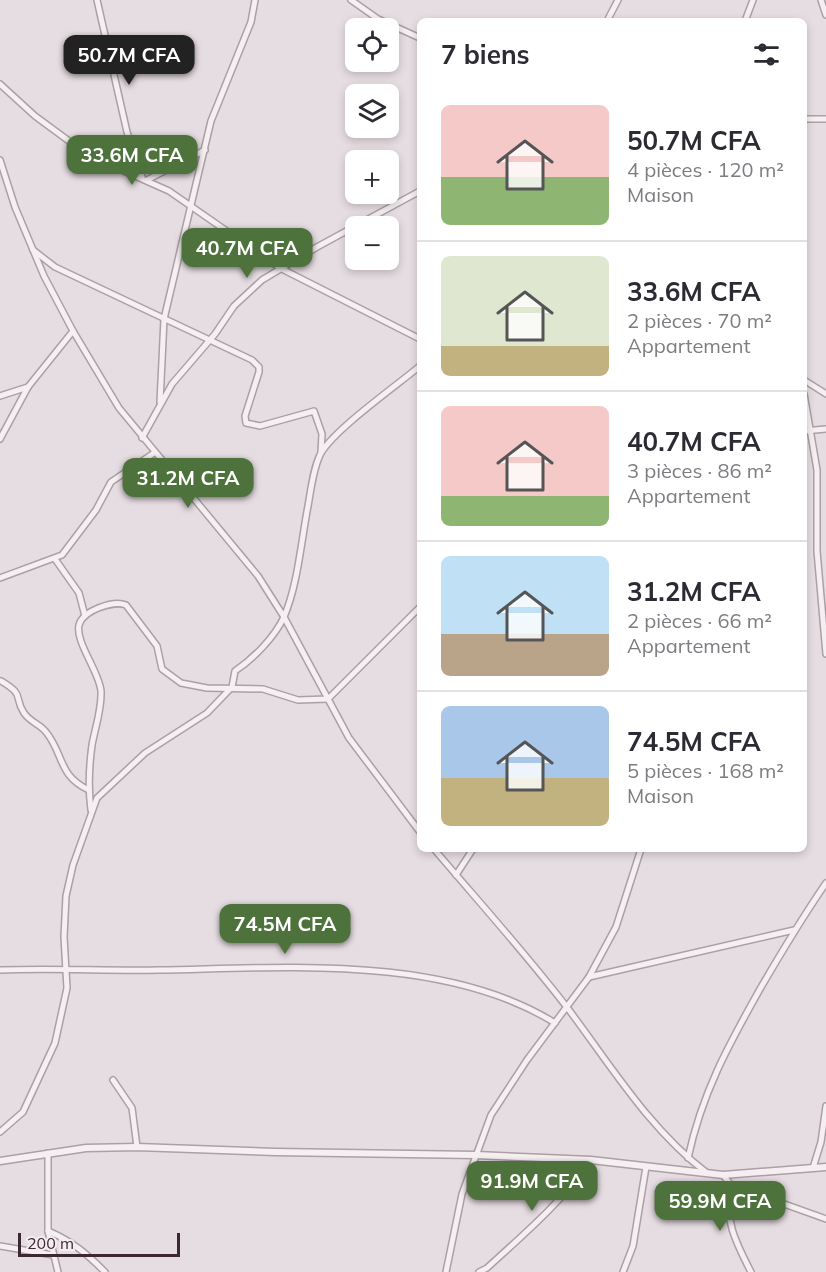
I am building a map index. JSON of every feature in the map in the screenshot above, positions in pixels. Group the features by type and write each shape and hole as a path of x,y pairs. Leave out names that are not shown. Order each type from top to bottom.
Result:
{"street":[{"path":"97,0 127,132 144,179"},
{"path":"160,402 164,320 191,205 211,121 251,22 255,0"},
{"path":"351,0 378,19 417,37"},
{"path":"610,0 612,11"},
{"path":"609,18 618,0"},
{"path":"746,18 753,0"},
{"path":"821,0 826,15"},
{"path":"0,84 35,116 88,155 144,179 191,205 280,268 417,337"},
{"path":"807,119 826,119"},
{"path":"144,179 205,150"},
{"path":"0,160 32,249 73,331 119,408 154,453 225,533 258,576 284,617 354,745 417,828"},
{"path":"142,438 172,384 210,340 234,306 262,280 417,193"},
{"path":"0,1132 23,1112 55,1043 67,988 68,968 64,936 66,896 91,812 101,792 145,753 196,722 230,689 235,671 252,658 284,617 295,576 311,489 321,453 322,434 314,411 260,426 246,423 245,416 259,368 252,360 55,267 32,249"},
{"path":"0,439 28,387 73,331"},
{"path":"321,453 342,431 417,368"},
{"path":"807,382 826,394"},
{"path":"0,396 28,387"},
{"path":"826,429 807,430 817,470 817,551 826,654"},
{"path":"0,578 55,559 68,550 111,482 154,453"},
{"path":"55,559 79,592 85,616"},
{"path":"91,812 88,790 101,693 95,668 79,631 80,622 85,616 107,605 123,604 157,645 160,666 170,678 190,685 230,689 263,689 298,700 328,699 417,610"},
{"path":"1,681 15,689 27,717 47,733 61,756 66,774 88,790"},
{"path":"437,852 567,1008 630,1092 688,1158 710,1174"},
{"path":"456,875 471,852"},
{"path":"446,1272 462,1194 491,1115 527,1060 589,977 616,927 640,852"},
{"path":"688,1158 701,1109 736,1029 794,930 826,883"},
{"path":"589,977 794,930"},
{"path":"0,970 272,967 389,972 461,986 535,1010 555,1023"},
{"path":"113,1080 132,1108 137,1147"},
{"path":"813,1168 821,1142 826,1106"},
{"path":"0,1161 48,1153 137,1147 591,1160 723,1175 826,1167"},
{"path":"48,1153 48,1231 58,1272"},
{"path":"479,1272 487,1268 546,1214 575,1183 591,1160"},
{"path":"623,1272 633,1246 646,1167"},
{"path":"723,1175 731,1185 826,1219"},
{"path":"731,1185 727,1212 737,1245 751,1272"},
{"path":"48,1231 68,1239 84,1250 105,1272"},
{"path":"0,1246 53,1255"}]}
